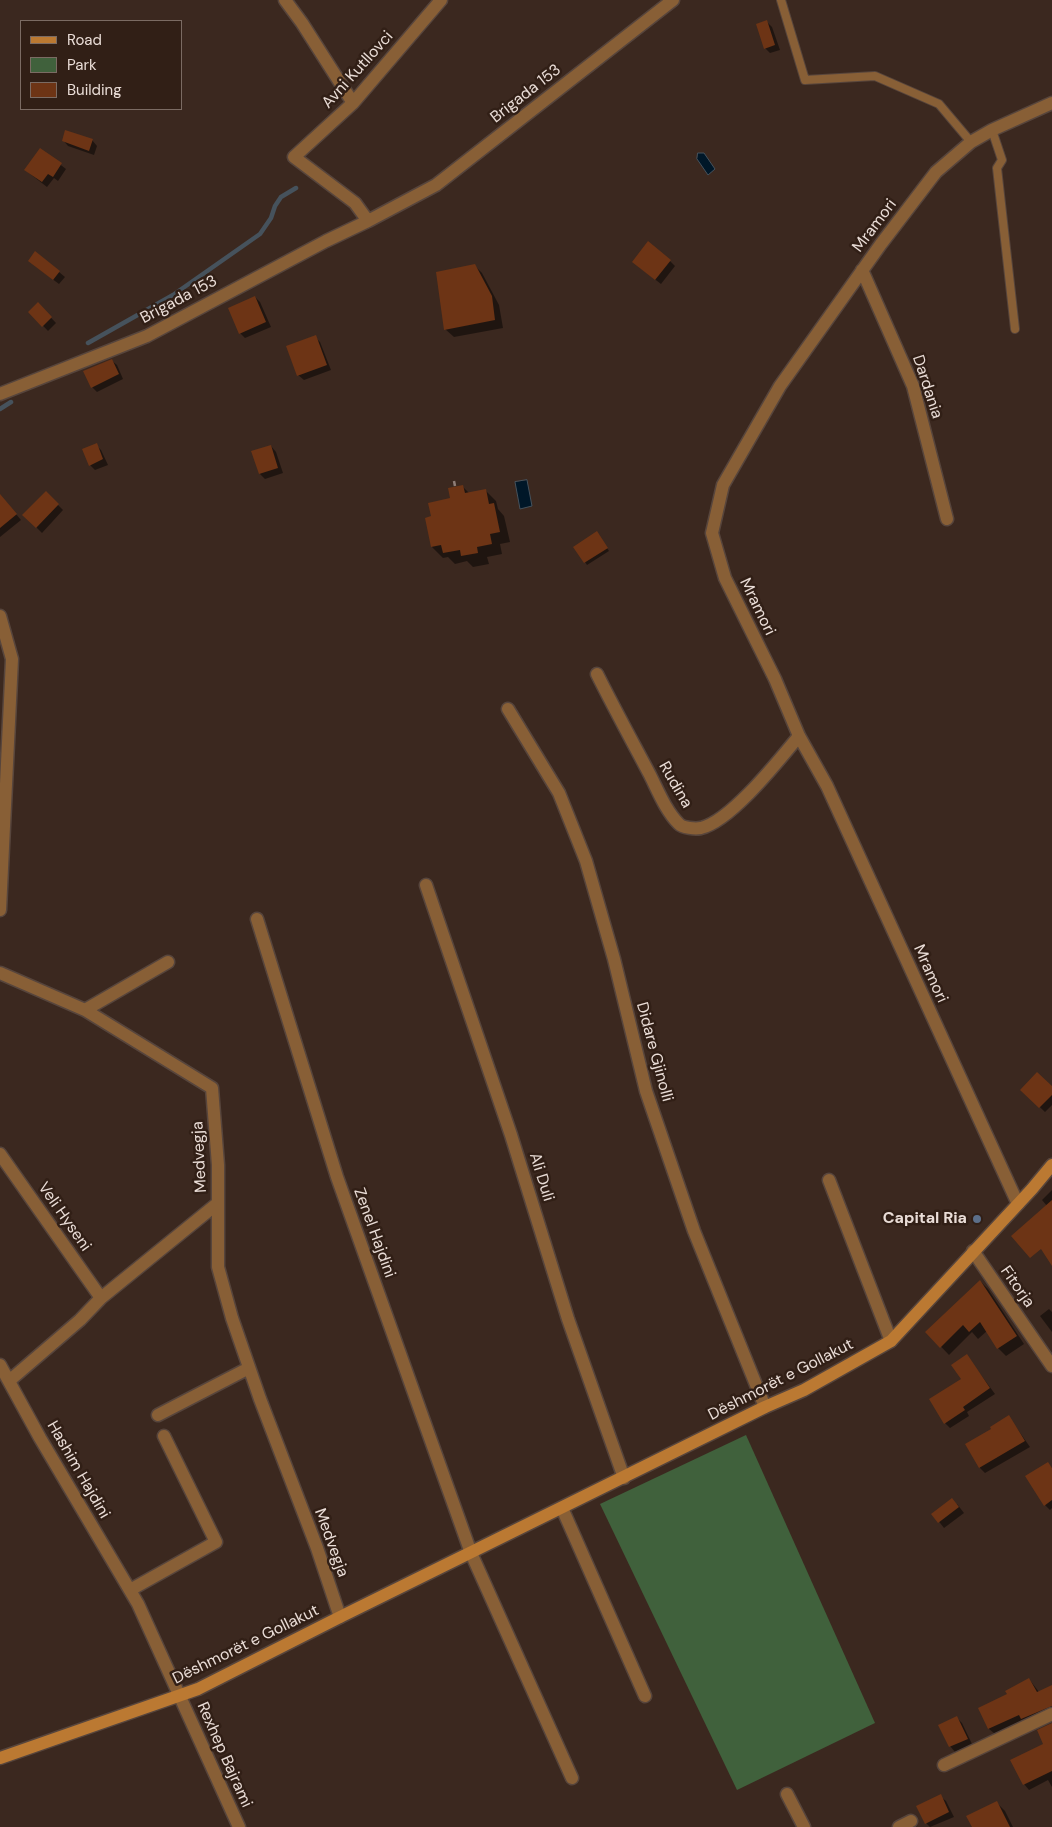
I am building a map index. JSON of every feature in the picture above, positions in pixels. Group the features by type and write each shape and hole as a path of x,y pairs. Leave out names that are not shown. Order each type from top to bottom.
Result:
{"street":[{"path":"285,0 302,23 353,103"},
{"name":"Avni Kutllovci","path":"368,221 355,203 294,157 353,103 441,0"},
{"name":"Brigada 153","path":"0,394 147,336 436,185 673,0"},
{"name":"Mramori","path":"1018,1204 827,786 799,736 775,679 725,578 712,533 723,485 780,386 862,270 936,172 971,142 992,130 1052,103"},
{"name":"Dardania","path":"862,270 913,386 947,519"},
{"path":"0,616 12,659 0,910"},
{"name":"Rudina","path":"597,674 665,803 680,825 689,828 700,828 715,822 733,808 799,736"},
{"name":"Didare Gjinolli","path":"508,710 558,793 586,861 614,959 646,1091 694,1231 765,1407"},
{"name":"Ali Duli","path":"426,885 511,1136 568,1319 624,1478"},
{"name":"Zenel Hajdini","path":"258,919 337,1177 471,1553"},
{"path":"85,1010 168,962"},
{"name":"Medvegja","path":"0,973 85,1010 212,1088 218,1165 218,1267 232,1318 249,1368 317,1548 340,1617"},
{"name":"Veli Hyseni","path":"0,1154 101,1298"},
{"name":"Dëshmorët e Gollakut","path":"0,1758 198,1689 765,1407 804,1390 891,1341 1018,1204 1052,1164"},
{"path":"829,1180 891,1341"},
{"path":"9,1381 80,1320 101,1298 218,1203"},
{"name":"Fitorja","path":"973,1252 1050,1358"},
{"name":"Hashim Hajdini","path":"0,1365 40,1438 138,1604 180,1696"},
{"path":"158,1415 249,1368"},
{"path":"130,1590 216,1542 164,1436"},
{"path":"562,1508 645,1696"},
{"path":"471,1553 572,1778"},
{"name":"Rexhep Bajrami","path":"180,1696 238,1827"},
{"path":"944,1765 1052,1714"},
{"path":"787,1794 804,1827"},
{"path":"899,1827 911,1821"}],"lane":[{"path":"782,0 805,80 875,76 939,104 971,142"},
{"path":"992,130 1002,160 997,168 1015,329"}],"path":[{"path":"454,481 455,486"}],"green space":[{"path":"746,1435 875,1723 737,1790 600,1504"}],"water":[{"path":"698,153 704,153 715,169 708,175 697,159"},
{"path":"527,480 532,506 520,509 515,482"}],"building":[{"path":"767,20 775,45 764,49 756,24"},
{"path":"65,130 93,139 89,151 62,141"},
{"path":"40,148 62,163 53,177 48,174 42,182 24,170"},
{"path":"648,241 671,260 655,280 632,262"},
{"path":"35,251 60,271 53,280 28,261"},
{"path":"475,264 492,296 495,320 444,330 436,272"},
{"path":"255,296 266,322 239,334 228,308"},
{"path":"38,302 52,317 42,327 28,312"},
{"path":"316,335 327,365 297,376 286,346"},
{"path":"112,359 119,374 91,388 83,371"},
{"path":"97,443 103,459 89,466 82,449"},
{"path":"271,445 278,468 259,474 251,451"},
{"path":"463,485 465,493 486,489 489,504 494,503 500,532 490,534 492,544 477,547 478,553 461,556 460,550 443,553 441,545 431,547 425,518 431,516 428,503 450,498 448,488"},
{"path":"46,491 59,504 36,528 22,515"},
{"path":"0,494 17,514 0,528"},
{"path":"597,531 608,548 584,563 573,547"},
{"path":"1037,1072 1052,1086 1052,1095 1039,1108 1020,1090"},
{"path":"1052,1200 1052,1266 1041,1249 1030,1258 1011,1236"},
{"path":"980,1280 1017,1336 997,1349 980,1322 969,1332 963,1325 940,1348 925,1332"},
{"path":"967,1354 990,1388 963,1407 965,1410 944,1424 929,1399 961,1379 951,1365"},
{"path":"1009,1415 1025,1441 979,1468 965,1444 991,1429 990,1427"},
{"path":"1048,1462 1052,1468 1052,1500 1044,1506 1025,1476"},
{"path":"952,1498 959,1507 938,1523 931,1514"},
{"path":"1029,1678 1037,1692 1052,1685 1052,1706 1021,1719 1019,1715 988,1729 978,1708 1007,1694 1005,1691"},
{"path":"957,1716 968,1739 949,1747 938,1725"},
{"path":"1052,1723 1052,1771 1023,1785 1010,1760 1043,1744 1037,1730"},
{"path":"941,1794 949,1812 925,1824 916,1806"},
{"path":"997,1801 1010,1827 972,1827 966,1816"}],"waterway":[{"path":"88,343 173,295 260,234 271,218 275,206 281,197 296,188"},
{"path":"0,409 11,402"}],"place":[{"name":"Capital Ria","path":"977,1219"}]}
